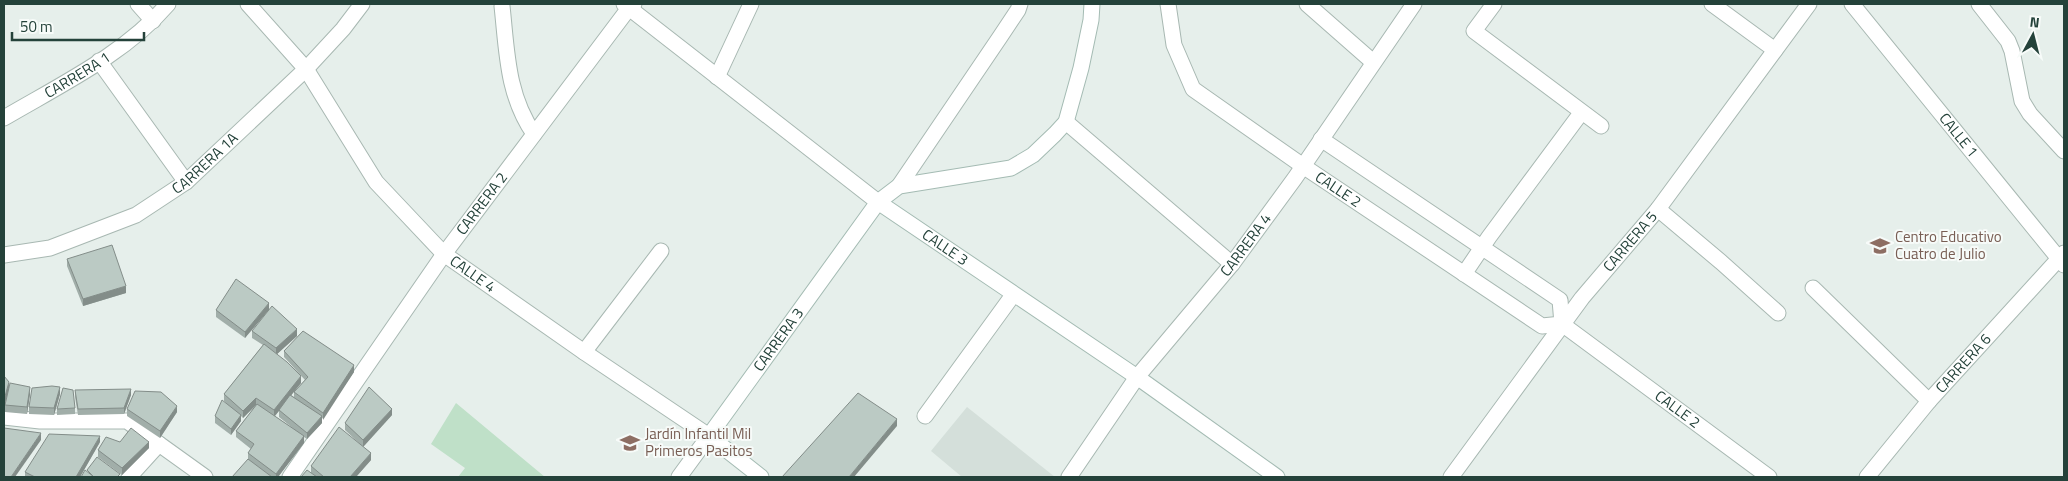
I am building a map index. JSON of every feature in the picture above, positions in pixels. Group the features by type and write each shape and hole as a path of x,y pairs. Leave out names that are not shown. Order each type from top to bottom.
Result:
{"street":[{"path":"138,4 153,21"},
{"name":"CARRERA 1","path":"4,118 100,61 153,21 168,4"},
{"name":"CALLE 4","path":"248,4 306,69 376,182 444,254 584,352 709,436 761,477"},
{"name":"CARRERA 1A","path":"4,255 50,248 136,215 186,182 306,69 343,29 362,4"},
{"path":"717,77 751,4"},
{"path":"899,186 1011,168 1033,155 1066,122 1081,68 1091,20 1092,4"},
{"name":"CALLE 2","path":"1168,4 1174,45 1193,89 1303,166 1542,326 1562,324 1769,477"},
{"path":"1306,4 1373,62"},
{"name":"CARRERA 4","path":"1069,477 1136,377 1232,264 1303,166 1414,4"},
{"path":"1494,4 1474,31 1581,113 1601,126"},
{"path":"1712,4 1775,50"},
{"name":"CARRERA 5","path":"1451,477 1562,324 1658,209 1809,4"},
{"name":"CALLE 1","path":"1852,4 2062,259"},
{"path":"1979,4 2010,46 2014,56 2022,101 2035,120 2064,151"},
{"name":"CALLE 3","path":"629,5 717,77 878,202 1136,377 1277,477"},
{"name":"CARRERA 2","path":"290,477 444,254 629,5"},
{"path":"502,6 510,80 523,119 534,134"},
{"path":"899,186 1019,7"},
{"path":"100,61 186,182"},
{"path":"1464,274 1581,113"},
{"path":"1066,122 1232,264"},
{"path":"1321,139 1560,300 1562,324"},
{"name":"CARRERA 3","path":"679,477 878,202 899,186"},
{"path":"1658,209 1778,313"},
{"path":"584,352 660,251"},
{"name":"CARRERA 6","path":"1867,477 1929,401 2062,259"},
{"path":"1812,288 1929,401"},
{"path":"924,416 1014,295"},
{"path":"4,418 127,422 205,477"},
{"path":"129,477 159,444"}],"shaded area":[{"path":"967,407 1055,477 962,477 931,451"}],"green space":[{"path":"456,403 545,477 458,477 465,468 431,444"}],"building":[{"path":"112,245 126,286 83,299 67,259"},
{"path":"236,279 269,303 245,332 216,310"},
{"path":"272,306 297,329 276,348 252,331"},
{"path":"303,331 354,365 323,413 294,392 308,377 284,351"},
{"path":"264,344 301,376 274,410 256,398 243,411 224,394"},
{"path":"4,376 9,382 4,400"},
{"path":"10,383 30,387 27,407 5,405"},
{"path":"60,387 54,408 29,407 32,388"},
{"path":"369,387 392,409 363,440 345,423"},
{"path":"63,388 73,390 75,408 57,409"},
{"path":"131,389 124,408 78,409 75,390"},
{"path":"135,391 161,392 177,406 160,431 127,409"},
{"path":"858,393 897,419 849,477 782,477"},
{"path":"290,395 322,416 307,433 279,410"},
{"path":"222,400 241,415 231,429 215,416"},
{"path":"257,404 304,436 276,474 248,453 254,444 236,431"},
{"path":"339,427 371,453 350,477 324,477 311,466"},
{"path":"4,428 41,433 11,477 4,477"},
{"path":"131,428 149,442 122,468 98,450 106,437 120,442"},
{"path":"49,434 100,436 76,477 35,477 25,472"},
{"path":"97,457 120,474 117,477 94,477 87,470"},
{"path":"248,459 272,477 232,477"},
{"path":"85,470 94,477 81,477"},
{"path":"307,470 317,477 301,477"}],"place":[{"name":"Centro Educativo Cuatro de Julio","path":"1880,246"},
{"name":"Jardín Infantil Mil Primeros Pasitos","path":"630,443"}]}
